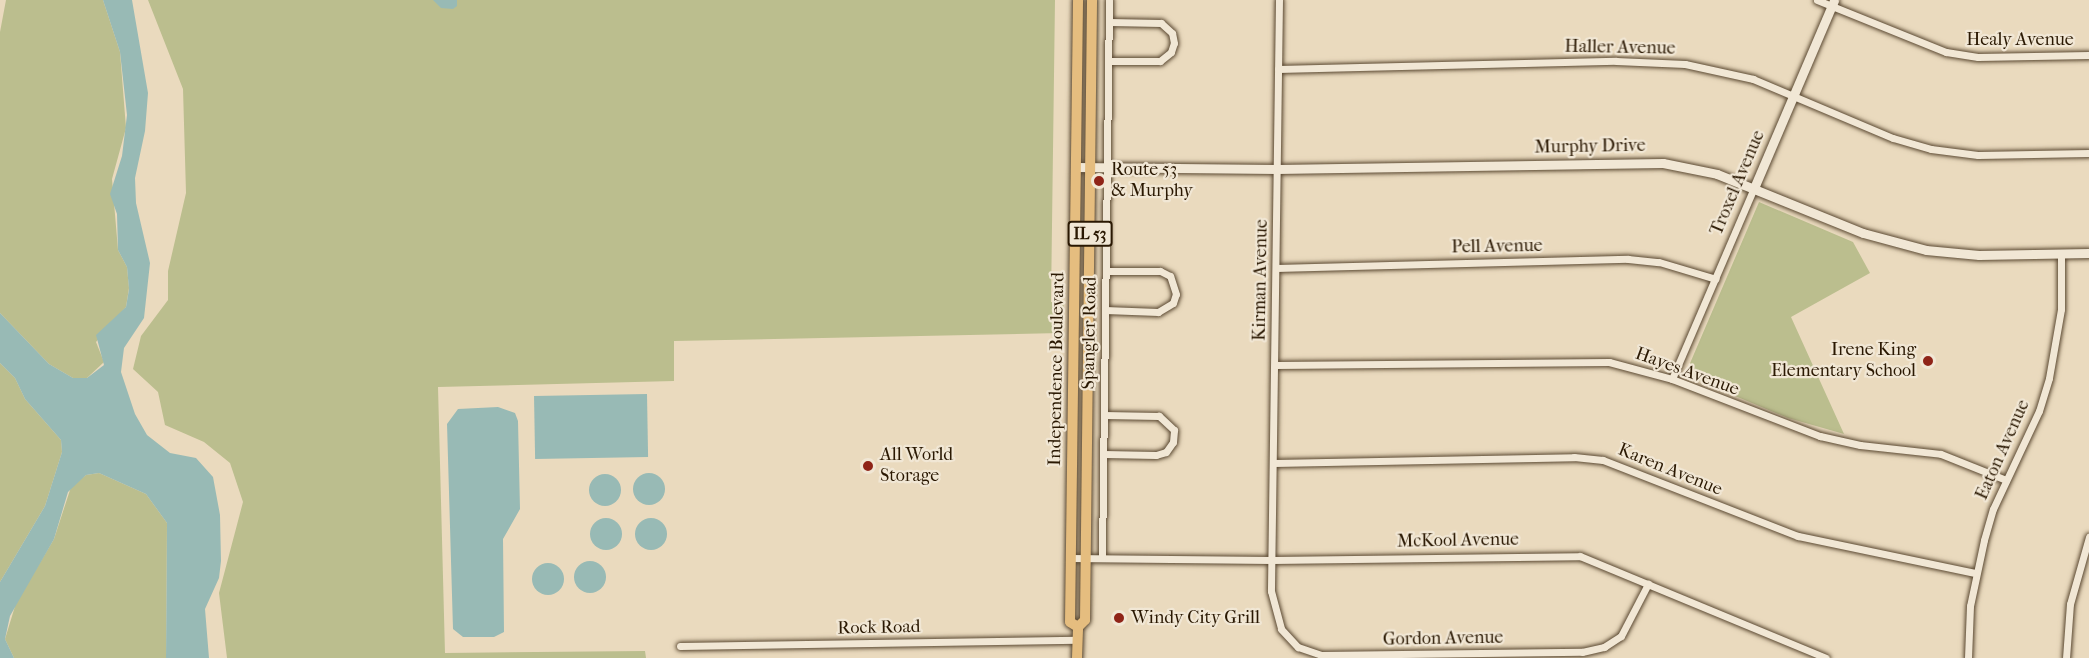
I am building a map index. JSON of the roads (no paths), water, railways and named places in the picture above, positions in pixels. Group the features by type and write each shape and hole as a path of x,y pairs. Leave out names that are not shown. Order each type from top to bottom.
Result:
{"main road":[{"name":"Independence Boulevard","path":"1078,0 1070,622 1078,627"},
{"name":"Independence Boulevard","path":"1077,658 1078,627 1085,620 1092,0"}],"street":[{"name":"Spangler Road","path":"1102,558 1109,0"},
{"name":"Kirman Avenue","path":"1272,560 1279,0"},
{"name":"Healy Avenue","path":"1817,0 1833,3 1946,52 1978,57 2089,55"},
{"name":"Troxel Avenue","path":"1672,379 1833,3"},
{"path":"1108,22 1161,23 1169,29 1174,43 1171,52 1160,61 1108,61"},
{"name":"Haller Avenue","path":"1278,69 1652,61 1731,73 1893,138 1931,149 1978,155 2089,153"},
{"name":"Murphy Drive","path":"1076,167 1277,169 1645,162 1694,168 1755,189 1863,233 1917,248 1979,255 2089,253"},
{"name":"Eaton Avenue","path":"1968,658 1975,573 1993,509 2039,411 2049,378 2061,309 2061,254"},
{"name":"Pell Avenue","path":"1276,268 1628,259 1659,262 1716,279"},
{"path":"1105,310 1158,312 1173,303 1176,294 1170,276 1160,271 1106,271"},
{"name":"Hayes Avenue","path":"1275,365 1576,360 1628,366 1672,379 1811,434 1860,445 1941,454 2006,480"},
{"path":"1104,414 1159,416 1174,430 1173,442 1166,452 1156,455 1104,454"},
{"name":"Karen Avenue","path":"1274,463 1574,457 1603,460 1806,538 1975,573"},
{"path":"2066,658 2070,604 2089,537"},
{"name":"McKool Avenue","path":"1071,558 1272,560 1564,555 1591,560 1826,658"},
{"name":"Gordon Avenue","path":"1272,560 1273,608 1281,629 1298,647 1321,655 1593,650 1614,642 1627,630 1648,584"},
{"name":"Rock Road","path":"680,646 1077,640"}],"water":[{"path":"103,0 132,0 148,93 145,131 135,178 136,203 150,263 144,318 124,348 121,372 135,414 147,435 170,453 196,458 213,477 220,515 221,561 219,578 205,609 209,658 166,658 167,523 146,494 99,473 86,475 68,492 54,539 10,616 5,639 14,658 0,658 0,582 45,506 62,452 61,440 25,399 15,378 0,363 0,313 49,364 73,378 87,378 104,365 96,335 126,307 129,289 127,267 118,250 117,214 110,194 122,156 127,115 120,52"},
{"path":"433,0 457,0 457,6 453,9 441,8"},
{"path":"647,394 648,457 535,459 534,396"},
{"path":"498,407 515,413 518,421 520,509 503,539 504,632 494,637 463,637 453,629 447,424 458,409"},
{"path":"649,473 660,478 665,489 660,500 649,505 638,500 633,489 638,478"},
{"path":"605,474 616,479 621,490 616,501 605,506 594,501 589,490 594,479"},
{"path":"606,518 617,523 622,534 617,545 606,550 595,545 590,534 595,523"},
{"path":"651,518 662,523 667,534 662,545 651,550 640,545 635,534 640,523"},
{"path":"590,561 601,566 606,577 601,588 590,593 579,588 574,577 579,566"},
{"path":"548,563 559,568 564,579 559,590 548,595 537,590 532,579 537,568"}],"place":[{"name":"Route 53 & Murphy","path":"1099,181"},
{"name":"Irene King Elementary School","path":"1928,361"},
{"name":"All World Storage","path":"868,466"},
{"name":"Windy City Grill","path":"1119,618"}]}
